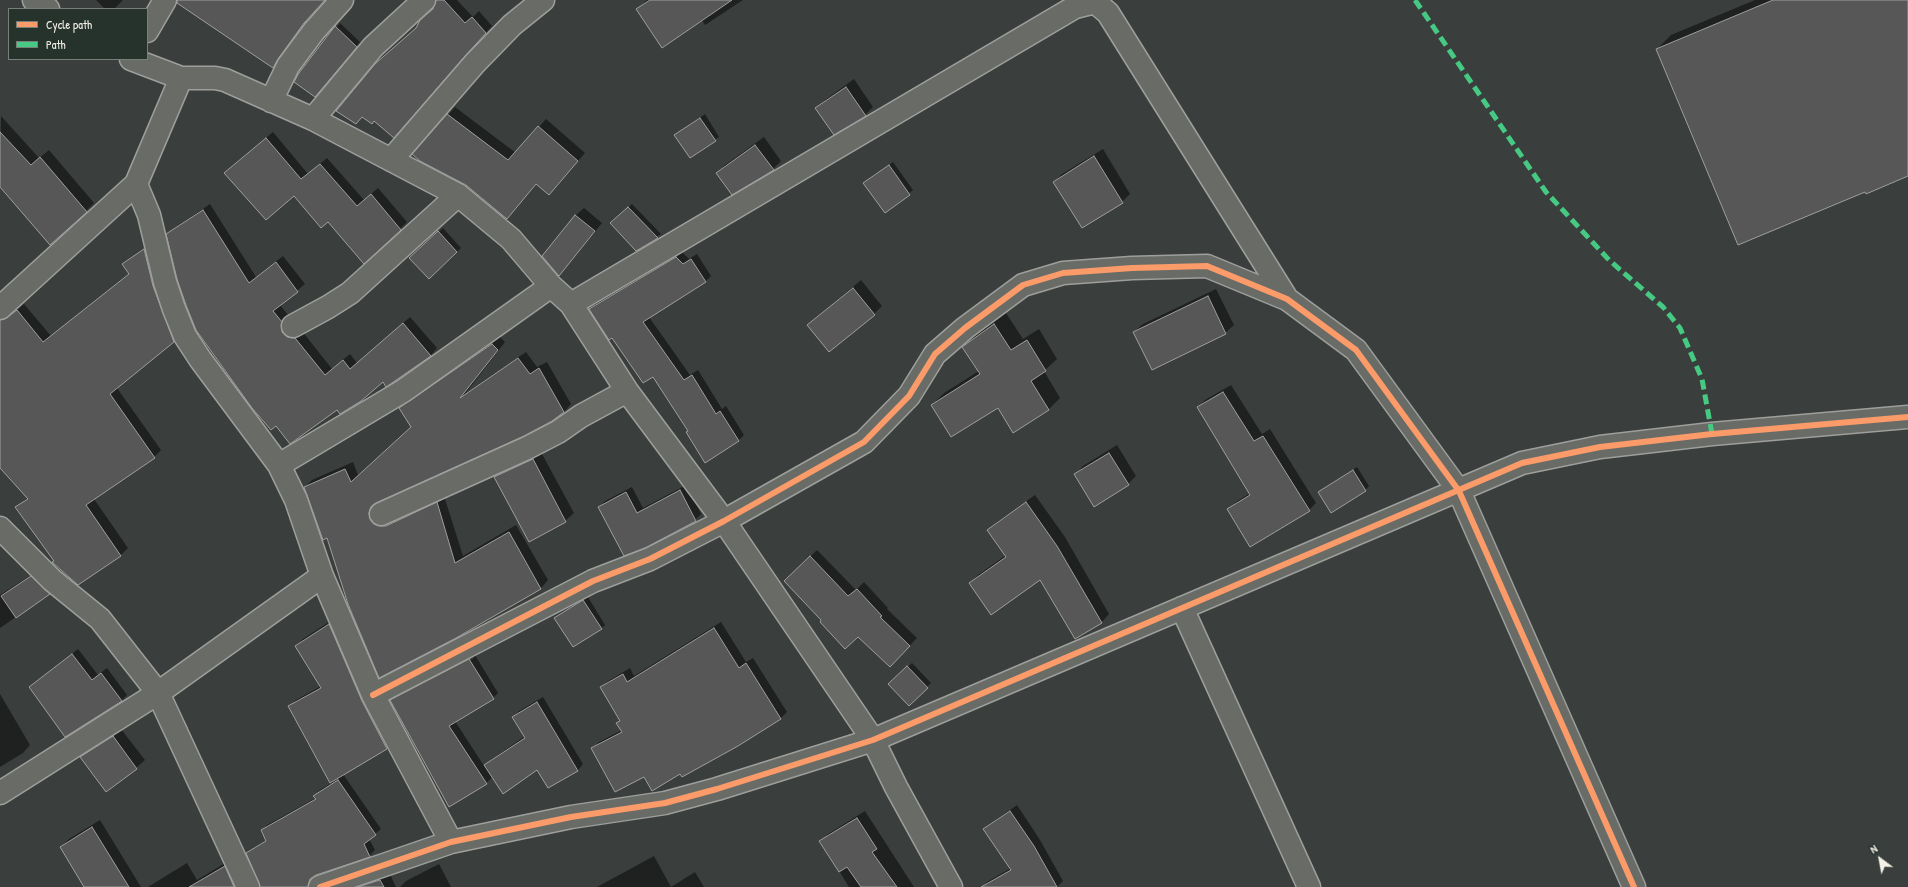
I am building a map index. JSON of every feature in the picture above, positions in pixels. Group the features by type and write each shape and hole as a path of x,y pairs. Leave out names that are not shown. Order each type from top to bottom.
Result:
{"street":[{"path":"34,0 46,8"},
{"path":"148,30 165,0"},
{"path":"271,101 288,66 314,31 342,0"},
{"path":"313,119 373,46 424,0"},
{"path":"391,160 475,63 512,26 543,0"},
{"path":"571,304 1075,7 1095,2 1108,13 1287,299"},
{"path":"134,60 181,78 215,78 225,80 313,119 458,195 511,239 551,286 571,304 627,391 724,521 873,740 896,787 951,887"},
{"path":"0,308 136,184 181,78"},
{"path":"136,184 149,215 165,282 185,336 240,415 256,432 279,465 296,500 322,576 374,695 451,842"},
{"path":"293,326 350,293 458,195"},
{"path":"374,695 593,581 650,559 724,521 864,442 909,396 936,354 965,328 1023,285 1063,274 1132,268 1207,266 1287,299 1356,350 1459,491 1634,887"},
{"path":"279,465 403,391 551,286"},
{"path":"381,514 527,448 558,432 582,416 627,391"},
{"path":"320,887 451,842 571,817 665,803 717,789 873,740 1522,463 1600,447 1712,434 1908,417"},
{"path":"0,528 52,580 100,619 158,693 248,887"},
{"path":"0,793 158,693 322,576"},
{"path":"1182,608 1309,887"}],"building":[{"path":"177,0 325,0 304,23 273,68 177,3"},
{"path":"436,0 444,0 465,23 472,17 486,33 394,138 374,121 372,124 362,117 356,124 336,111 375,64 416,28 420,20 433,9"},
{"path":"650,0 732,0 662,48 636,9"},
{"path":"1773,0 1908,0 1908,176 1866,194 1865,192 1738,245 1656,49"},
{"path":"335,26 357,47 315,97 294,82 299,73"},
{"path":"846,87 866,116 834,135 815,108"},
{"path":"447,114 508,160 538,126 578,161 549,195 536,184 507,219 466,185 420,161 412,154"},
{"path":"700,118 716,141 690,158 674,135"},
{"path":"0,132 31,165 40,157 87,212 50,245 0,187"},
{"path":"266,138 301,179 320,164 357,206 371,194 401,230 364,264 328,222 321,228 294,196 266,220 224,173"},
{"path":"755,145 774,170 732,195 716,173"},
{"path":"1094,156 1123,203 1082,228 1053,182"},
{"path":"889,165 910,195 885,213 863,183"},
{"path":"628,207 658,238 636,251 610,223"},
{"path":"203,210 249,283 276,262 298,292 273,311 282,322 282,332 287,337 295,338 325,375 343,360 350,369 403,323 431,356 386,387 383,382 361,401 340,414 337,410 290,444 276,426 271,430 252,408 196,330 186,305 177,279 166,234"},
{"path":"575,215 595,231 559,276 542,256"},
{"path":"438,231 457,252 429,279 409,258"},
{"path":"144,249 153,286 174,342 110,394 155,458 86,505 121,556 78,585 52,562 54,561 15,507 28,499 0,468 0,320 8,317 17,310 43,342 129,274 122,264"},
{"path":"676,257 683,264 691,259 706,282 643,322 684,380 692,375 716,414 720,411 739,441 705,463 686,432 688,431 653,377 643,383 612,338 609,340 589,309"},
{"path":"853,288 875,315 829,352 807,325"},
{"path":"1208,296 1226,334 1152,370 1133,332"},
{"path":"994,324 1011,350 1027,340 1046,371 1031,381 1049,410 1013,433 998,408 951,437 931,405 980,374 962,347"},
{"path":"492,344 498,350 460,398 518,358 530,374 539,368 564,412 552,421 522,437 376,503 371,507 369,513 370,519 374,524 386,526 437,502 455,563 509,532 541,589 456,638 379,678 348,604 327,538 323,540 304,487 345,469 351,482 411,427 399,408"},
{"path":"1223,392 1254,441 1263,436 1310,511 1250,547 1227,509 1250,495 1197,407"},
{"path":"1109,453 1129,485 1094,507 1074,474"},
{"path":"533,459 566,522 529,542 494,477"},
{"path":"1353,470 1366,491 1331,513 1318,492"},
{"path":"680,490 696,521 645,548 624,556 598,507 626,492 637,513"},
{"path":"1026,502 1057,546 1102,623 1075,639 1040,580 991,615 969,583 1006,557 987,530"},
{"path":"810,556 848,596 857,589 882,616 880,617 910,646 890,667 858,637 845,649 820,622 821,620 784,581"},
{"path":"31,576 50,594 16,618 1,596"},
{"path":"583,600 602,629 573,647 554,618"},
{"path":"329,624 362,701 387,749 330,783 288,706 321,688 295,646"},
{"path":"714,628 739,668 746,663 781,719 738,746 682,777 680,774 652,791 644,777 615,792 591,748 622,732 616,723 620,721 600,687 623,674 627,682"},
{"path":"72,654 92,680 101,673 122,701 65,737 29,687"},
{"path":"469,659 494,699 449,726 487,784 449,807 390,700"},
{"path":"907,666 928,688 909,706 888,684"},
{"path":"537,702 578,771 548,788 537,770 503,794 484,765 525,738 512,717"},
{"path":"113,736 137,769 106,792 80,757"},
{"path":"338,780 376,835 364,844 370,857 316,875 310,879 308,887 260,887 246,853 266,841 261,830 316,799 313,796"},
{"path":"1010,811 1034,846 1057,887 981,887 1011,870 983,829"},
{"path":"857,818 877,849 872,852 897,887 861,887 847,867 839,872 819,841"},
{"path":"92,827 129,887 84,887 60,847"},
{"path":"225,866 234,887 189,887"},
{"path":"380,880 384,887 358,887"}],"marked path":[{"path":"1415,0 1546,192 1609,260 1663,307 1680,328 1702,379 1712,434"}],"cycle path":[{"path":"373,695 593,581 650,559 724,521 864,442 909,396 935,354 965,328 1023,285 1063,273 1132,268 1207,266 1287,299 1356,350 1459,491 1634,887"},
{"path":"320,887 451,842 571,817 665,803 717,789 873,740 1522,463 1600,447 1712,434 1908,417"}]}
